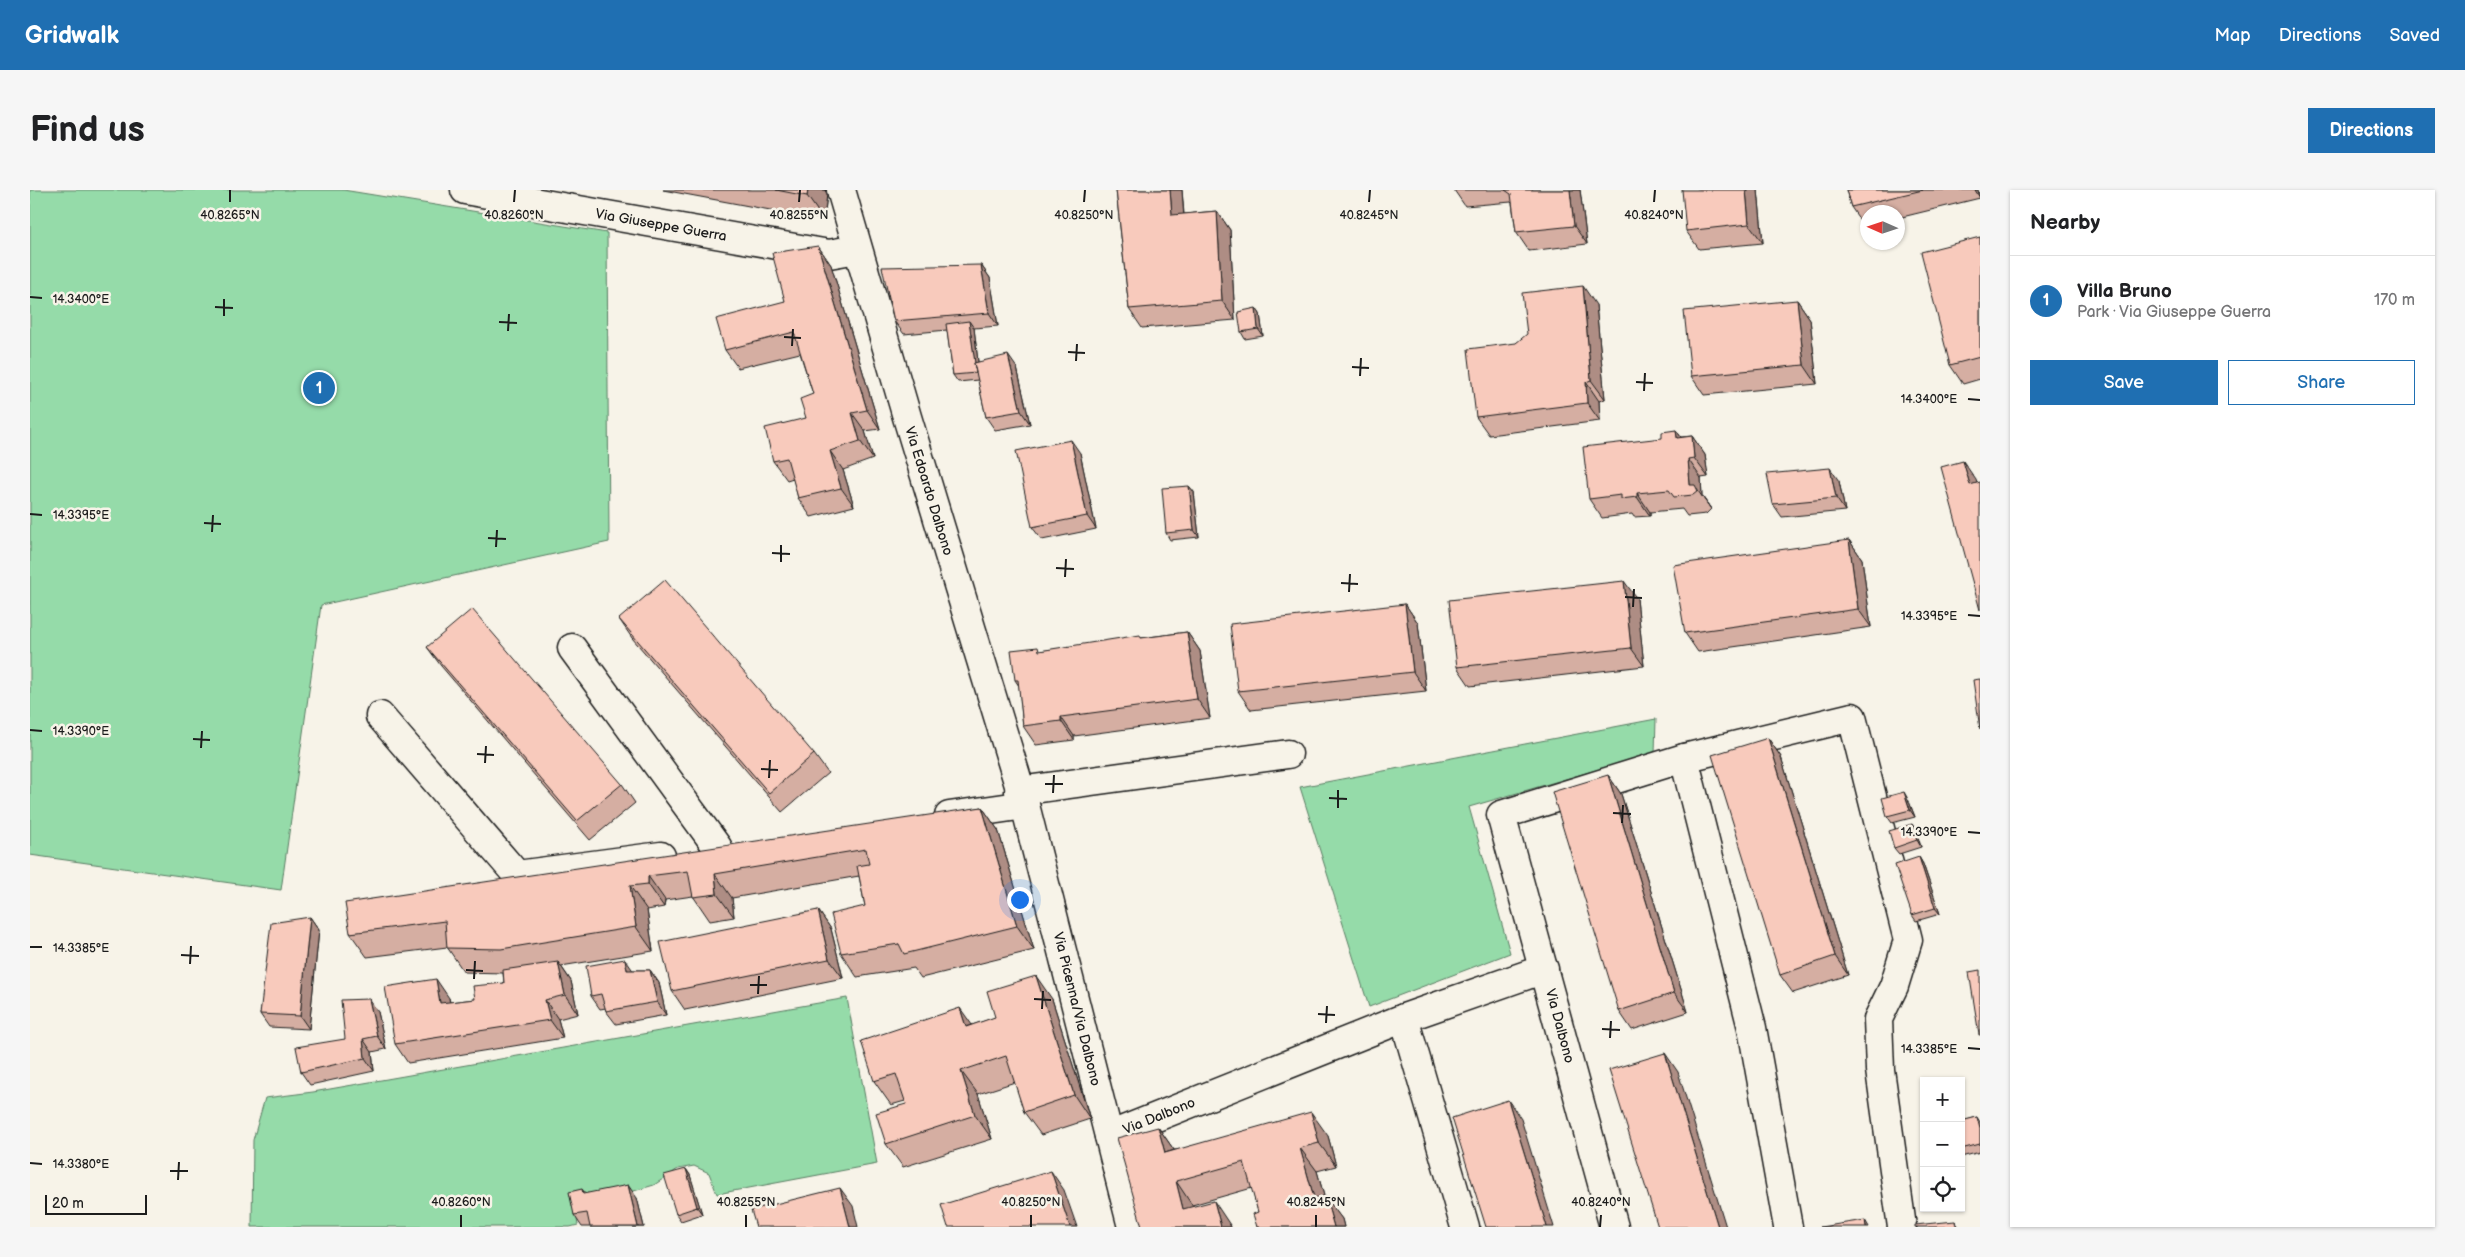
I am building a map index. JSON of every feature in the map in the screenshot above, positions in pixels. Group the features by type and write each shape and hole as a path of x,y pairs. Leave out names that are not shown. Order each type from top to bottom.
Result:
{"street":[{"name":"Via Giuseppe Guerra","path":"465,190 829,254 857,250"},
{"name":"Via Edoardo Dalbono","path":"841,190 857,250 1022,798"},
{"path":"572,648 718,848"},
{"path":"380,716 517,875 747,844"},
{"path":"1544,969 1501,815 1684,758 1852,717 1908,940 1894,986 1878,1018 1880,1070 1902,1227"},
{"path":"922,820 1022,798 1288,754"},
{"path":"1684,758 1752,1028 1788,1227"},
{"name":"Via Picenna/Via Dalbono","path":"1022,798 1132,1227"},
{"name":"Via Dalbono","path":"1109,1136 1404,1018 1544,969 1614,1227"},
{"path":"1404,1018 1465,1227"}],"green space":[{"path":"30,190 343,190 607,233 609,542 321,605 281,890 30,855"},
{"path":"1656,719 1655,753 1469,807 1510,953 1369,1007 1300,787"},
{"path":"847,998 877,1164 717,1194 709,1173 694,1166 678,1169 654,1185 597,1202 574,1203 578,1225 570,1227 252,1227 253,1140 265,1098 313,1092"}],"building":[{"path":"776,190 808,190 807,196"},
{"path":"1116,190 1170,190 1172,215 1217,211 1222,301 1129,309"},
{"path":"1505,190 1570,190 1574,226 1516,232 1511,194"},
{"path":"1682,190 1746,190 1749,224 1686,231"},
{"path":"1846,190 1923,190 1851,207"},
{"path":"1980,237 1980,357 1950,365 1921,252"},
{"path":"818,246 867,410 852,413 860,441 830,451 841,488 798,498 787,458 773,461 765,428 806,418 800,399 813,394 794,332 725,350 716,319 785,301 772,253"},
{"path":"981,265 989,313 894,321 882,267"},
{"path":"1583,286 1591,380 1586,382 1587,403 1476,417 1468,349 1516,343 1527,334 1522,293"},
{"path":"1797,300 1804,365 1691,376 1684,311"},
{"path":"1256,308 1258,329 1241,332 1238,312"},
{"path":"969,321 976,373 953,375 946,324"},
{"path":"1008,355 1021,411 986,417 974,363"},
{"path":"1676,430 1677,438 1692,436 1694,458 1688,459 1690,485 1695,485 1698,491 1693,495 1674,497 1669,490 1637,493 1637,497 1621,499 1621,495 1589,499 1583,447 1662,438 1662,432"},
{"path":"1071,440 1087,516 1032,527 1016,451"},
{"path":"1963,461 1970,485 1980,482 1980,610 1941,467"},
{"path":"1830,468 1836,498 1773,504 1767,474"},
{"path":"1189,486 1194,530 1166,533 1162,488"},
{"path":"1849,540 1858,609 1685,633 1673,565"},
{"path":"665,580 814,754 769,793 619,619"},
{"path":"1624,581 1631,648 1457,667 1449,600"},
{"path":"1405,604 1413,672 1238,691 1230,624"},
{"path":"472,609 622,784 577,821 427,647"},
{"path":"1187,632 1197,699 1061,717 1061,721 1023,726 1018,680 1015,680 1011,650 1038,647 1039,651 1140,635 1141,638"},
{"path":"1980,679 1980,729 1973,680"},
{"path":"1768,738 1835,956 1780,975 1712,755"},
{"path":"1608,775 1674,993 1619,1011 1552,792"},
{"path":"1904,792 1910,810 1887,816 1882,798"},
{"path":"982,807 1017,926 904,954 899,944 841,953 831,914 865,906 857,866 869,864 866,849 715,874 717,894 693,897 688,871 648,876 648,884 630,886 636,927 501,949 447,948 445,921 350,933 345,903"},
{"path":"1912,824 1917,840 1894,848 1889,831"},
{"path":"1919,857 1935,908 1912,915 1895,865"},
{"path":"818,910 829,959 672,991 660,942"},
{"path":"310,917 300,1016 260,1014 271,923"},
{"path":"625,959 627,970 650,970 657,1002 606,1011 601,994 591,996 586,966"},
{"path":"558,962 565,995 545,1000 550,1020 395,1044 385,987 436,979 440,1003 475,999 473,986 504,983 503,970"},
{"path":"1980,970 1980,1035 1979,1035 1969,972"},
{"path":"1036,976 1074,1095 1024,1112 1006,1056 961,1071 975,1115 886,1144 876,1113 906,1104 896,1074 874,1081 861,1041 960,1008 966,1027 995,1017 987,991"},
{"path":"369,999 377,1036 363,1039 365,1058 301,1072 296,1047 345,1039 341,1000"},
{"path":"1665,1053 1718,1227 1658,1227 1609,1070"},
{"path":"1508,1100 1547,1227 1486,1227 1452,1118"},
{"path":"1311,1112 1319,1143 1300,1148 1314,1198 1325,1196 1334,1227 1257,1227 1253,1214 1258,1212 1244,1162 1176,1181 1183,1209 1214,1201 1221,1227 1142,1227 1117,1138 1158,1127 1165,1153"},
{"path":"1977,1117 1980,1129 1980,1144 1965,1148 1965,1120"},
{"path":"686,1169 697,1207 676,1214 664,1175"},
{"path":"1051,1171 1070,1227 948,1227 941,1205"},
{"path":"628,1185 638,1227 590,1227 587,1213 574,1215 569,1192 582,1189 583,1194"},
{"path":"840,1188 850,1227 756,1227 751,1210"},
{"path":"1865,1220 1866,1227 1820,1227"},
{"path":"1955,1221 1956,1227 1915,1227 1915,1225"}],"place":[{"name":"Villa Bruno","path":"319,388"}]}
